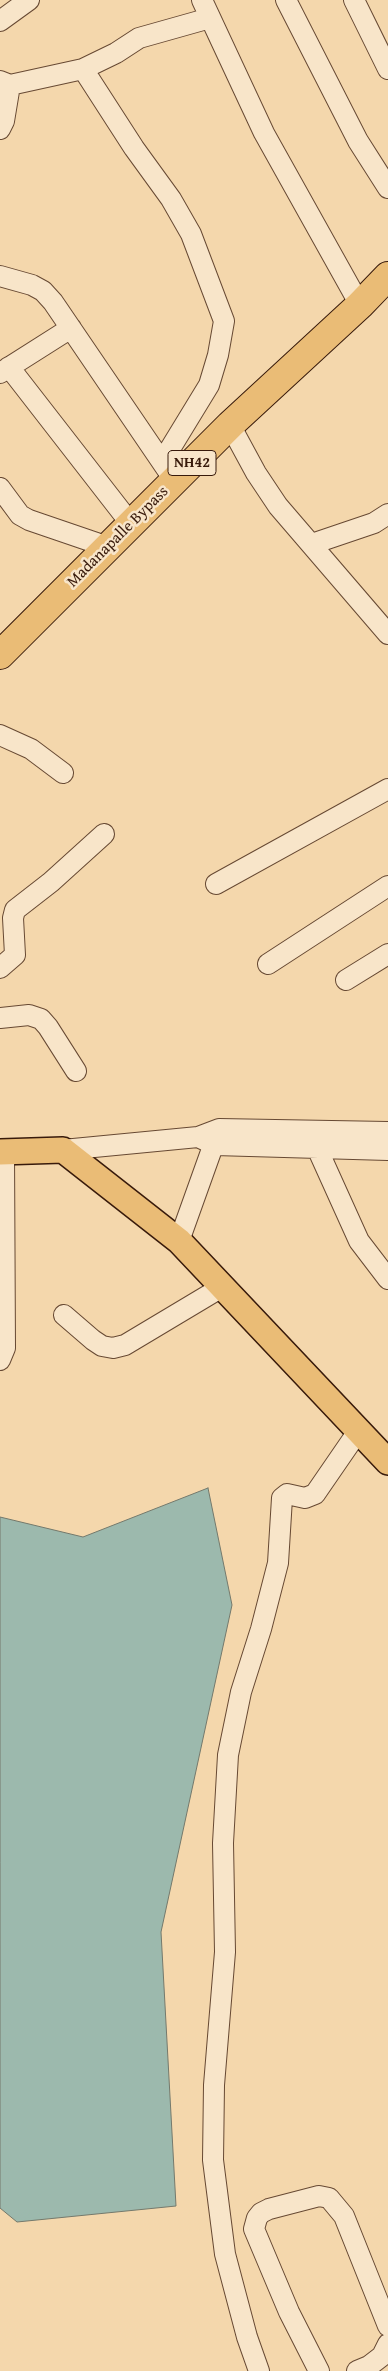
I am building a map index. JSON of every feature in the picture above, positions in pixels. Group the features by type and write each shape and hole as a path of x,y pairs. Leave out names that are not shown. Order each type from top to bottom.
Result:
{"highway":[{"name":"Madanapalle Bypass","path":"0,655 131,524 168,471 230,425 360,305 388,276"}],"main road":[{"path":"2,1152 63,1150 179,1241 388,1462"}],"street":[{"path":"0,21 29,0"},
{"path":"286,0 358,141 388,188"},
{"path":"354,0 385,55"},
{"path":"0,129 4,121 5,83 83,69 116,53 139,38 206,9 264,133 360,305"},
{"path":"83,69 134,148 171,199 191,234 224,321 218,355 209,385 168,471"},
{"path":"0,276 32,285 43,291 53,302 168,471"},
{"path":"70,328 5,370 131,524"},
{"path":"230,425 256,473 278,506 388,634"},
{"path":"0,488 20,515 29,520 108,547"},
{"path":"312,544 374,522 388,514"},
{"path":"0,734 31,749 63,773"},
{"path":"216,884 388,788"},
{"path":"0,968 15,954 13,918 15,910 51,882 104,834"},
{"path":"268,964 386,892"},
{"path":"346,980 388,954"},
{"path":"0,1018 29,1015 40,1020 48,1027 76,1071"},
{"path":"63,1150 210,1137 388,1132"},
{"path":"210,1137 317,1148 388,1150"},
{"path":"179,1241 210,1137"},
{"path":"317,1148 359,1241 388,1279"},
{"path":"0,1360 5,1348 2,1276 2,1152"},
{"path":"64,1315 93,1340 102,1346 113,1348 125,1345 222,1287"},
{"path":"259,2371 247,2337 225,2254 213,2160 214,2085 225,1952 223,1843 228,1755 241,1692 262,1629 278,1563 282,1498 289,1494 305,1498 315,1494 359,1430"},
{"path":"319,2371 289,2312 254,2229 256,2218 261,2213 269,2209 319,2196 329,2198 344,2216 388,2326"},
{"path":"357,2371 369,2366 382,2356 388,2344"}],"shaded area":[{"path":"208,1488 232,1605 161,1932 176,2206 17,2222 0,2208 0,1517 83,1537"}]}
